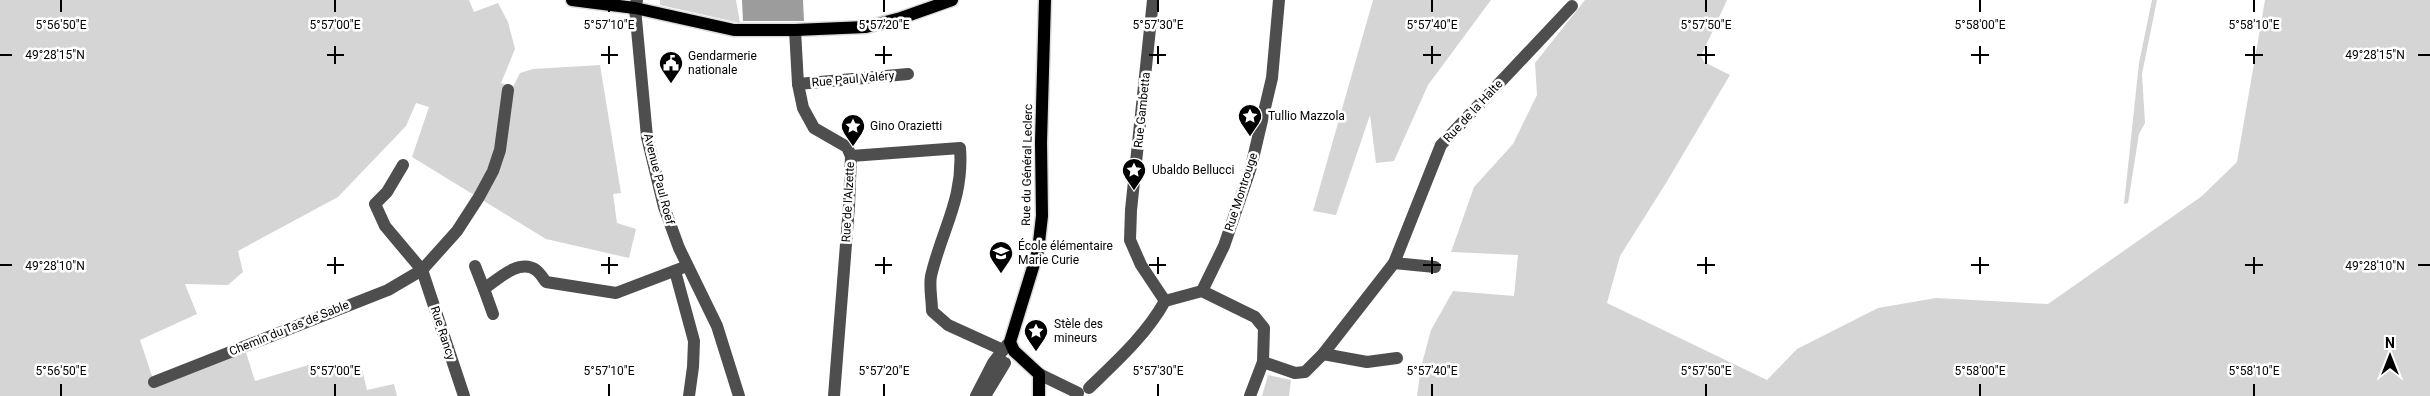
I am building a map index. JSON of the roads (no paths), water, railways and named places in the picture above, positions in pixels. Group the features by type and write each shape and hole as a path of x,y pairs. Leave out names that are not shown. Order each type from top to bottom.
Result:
{"main road":[{"path":"572,0 636,4 734,30 866,27 901,18 952,0"},
{"name":"Rue du Général Leclerc","path":"1004,353 1038,251 1042,216 1041,142 1045,0"},
{"path":"1004,353 1014,351 1039,374 1039,396"}],"street":[{"name":"Rue Gambetta","path":"1153,0 1130,210 1130,240 1141,265 1164,300"},
{"name":"Rue Montrouge","path":"1202,290 1224,246 1251,167 1272,78 1279,0"},
{"name":"Avenue Paul Roef","path":"636,4 647,137 668,221 687,266 717,326 739,396"},
{"name":"Rue de la Halte","path":"1263,362 1296,373 1305,372 1323,354 1394,263 1441,145 1572,6"},
{"name":"Rue de l'Alzette","path":"795,30 798,84 803,108 814,128 847,147 851,156 850,206 834,396"},
{"name":"Rue Paul Valéry","path":"798,84 908,74"},
{"name":"Chemin du Tas de Sable","path":"154,382 388,290 422,270 457,231 493,171 505,127 508,90"},
{"path":"851,156 960,148 961,162 958,195 931,278 932,311 948,325 1004,353"},
{"path":"404,165 387,192 375,204 385,226 422,270"},
{"path":"1394,263 1435,267"},
{"path":"475,266 493,314"},
{"path":"484,289 514,268 528,266 536,270 546,282 616,293 687,266"},
{"name":"Rue Rancy","path":"422,270 464,396"},
{"path":"675,271 694,341 689,396"},
{"path":"683,295 699,288"},
{"path":"1039,374 1085,393 1137,341 1156,316 1164,300 1202,290 1255,317 1264,328 1263,362 1250,396"},
{"path":"976,396 1004,353"},
{"path":"985,396 1004,353"},
{"path":"1323,354 1367,362 1396,358"}],"place":[{"name":"Gendarmerie nationale","path":"671,84"},
{"name":"Tullio Mazzola","path":"1250,137"},
{"name":"Gino Orazietti","path":"853,147"},
{"name":"Ubaldo Bellucci","path":"1134,191"},
{"name":"École élémentaire Marie Curie","path":"1001,274"},
{"name":"Stèle des mineurs","path":"1036,352"}]}
